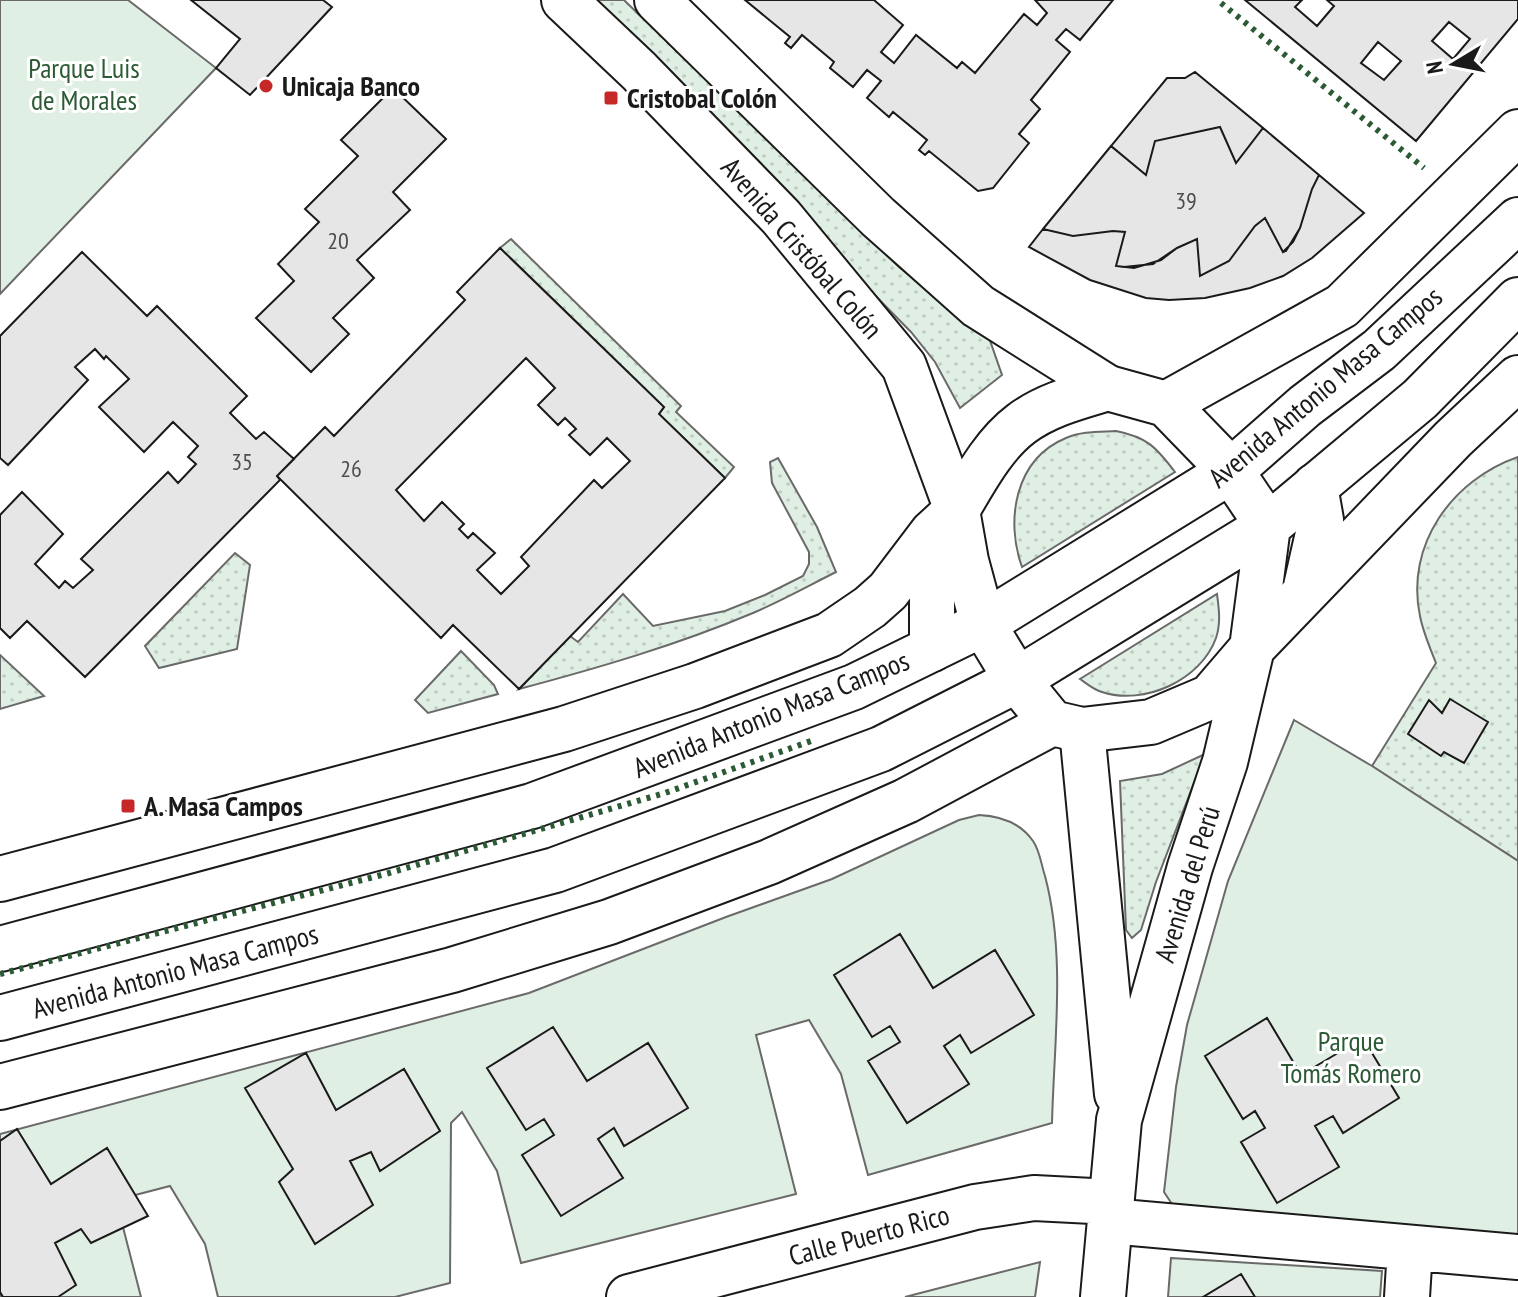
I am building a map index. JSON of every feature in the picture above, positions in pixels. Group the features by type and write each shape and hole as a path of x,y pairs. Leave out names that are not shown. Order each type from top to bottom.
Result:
{"main road":[{"name":"Avenida Cristóbal Colón","path":"564,0 639,71 781,217 904,366 945,522 932,649"},
{"path":"657,0 878,217 978,306 1108,388 1166,404 1231,471 1268,526"},
{"name":"Avenida Antonio Masa Campos","path":"1166,404 1342,306 1518,132"},
{"name":"Avenida Antonio Masa Campos","path":"0,949 532,806 854,687 983,624 1231,471 1305,406 1379,350 1518,220"},
{"name":"Avenida Antonio Masa Campos","path":"0,1018 555,870 881,749 1017,680 1268,526 1420,399 1518,300"},
{"path":"0,1087 452,970 609,922 769,862 1067,726 1151,722 1210,697 1305,591 1453,439 1518,378"},
{"path":"1067,726 1017,680 983,624 966,561 945,522 989,458 1020,424 1057,404 1108,388"},
{"path":"1305,591 1321,520 1315,486"},
{"name":"Avenida Antonio Masa Campos","path":"0,879 564,729 695,686 829,635 888,591 945,522"},
{"name":"Avenida del Perú","path":"1103,1297 1119,1120 1190,867 1225,762 1252,648 1268,526"},
{"name":"Avenida del Perú","path":"1067,726 1119,1120"},
{"name":"Calle Puerto Rico","path":"629,1297 975,1207 1034,1198 1111,1212 1410,1249 1518,1257"},
{"path":"1407,1297 1410,1249"}],"green space":[{"name":"Parque Luis de Morales","path":"0,0 128,0 216,68 0,294"},
{"path":"585,0 624,0 899,267 988,335 1002,375 960,408 935,362 911,332"},
{"path":"511,239 681,406 676,412 734,467 725,478 659,414 664,407 500,248"},
{"path":"1116,431 1136,436 1150,444 1175,472 1022,567 1017,549 1015,511 1018,493 1035,460 1066,438 1091,432"},
{"path":"1518,457 1518,861 1372,766 1436,663 1421,622 1417,590 1427,541 1454,499 1494,468"},
{"path":"778,458 817,527 836,572 724,625 608,664 519,689 570,636 578,642 623,594 653,626 725,611 803,576 809,564 809,552 772,483 770,462"},
{"path":"235,553 250,565 237,649 159,668 145,646"},
{"path":"1217,594 1219,621 1216,638 1209,653 1184,677 1153,692 1135,695 1102,692 1080,679"},
{"path":"461,651 494,685 498,694 428,713 415,700"},
{"path":"0,655 44,696 0,709"},
{"name":"Parque Tomás Romero","path":"1294,720 1372,766 1518,861 1518,1237 1176,1210 1164,1192 1176,1087 1187,1025 1228,881"},
{"path":"1205,754 1141,930 1132,938 1126,930 1120,781 1162,774"},
{"path":"979,815 1002,819 1028,834 1039,853 1045,876 1057,968 1052,1123 868,1175 841,1074 809,1020 756,1035 796,1194 521,1263 497,1171 462,1112 451,1123 450,1283 395,1297 218,1297 205,1244 170,1186 116,1200 141,1297 0,1297 0,1134 529,993 832,879 959,820"},
{"path":"1171,1258 1382,1271 1380,1297 1168,1297"},
{"path":"1040,1262 1035,1297 905,1297"}],"building":[{"path":"191,0 323,0 332,7 250,95 216,68 240,39"},
{"path":"745,0 874,0 903,25 881,52 894,63 916,35 957,68 962,62 975,73 1024,14 1037,25 1047,13 1035,0 1113,0 1080,40 1066,29 1056,40 1070,52 1031,100 1040,109 1019,134 1029,143 993,188 978,191 929,151 925,155 919,150 927,140 893,112 889,117 867,98 881,81 867,70 853,87 830,68 834,62 802,35 791,48 785,43 790,37"},
{"path":"1245,0 1302,0 1295,7 1317,26 1334,6 1327,0 1518,0 1518,19 1416,141","holes":["1449,22 1470,39 1453,59 1432,41","1378,42 1401,61 1384,80 1361,63"]},
{"path":"1195,72 1263,128 1236,163 1220,127 1155,141 1146,175 1111,146 1167,78 1185,78"},
{"path":"393,88 446,139 393,192 410,210 357,260 374,278 333,318 349,334 311,372 256,318 294,281 278,264 319,222 305,209 358,156 341,140"},
{"path":"1220,127 1236,163 1263,128 1319,175 1300,228 1283,252 1265,218 1255,226 1229,261 1200,276 1197,239 1153,264 1124,267 1116,266 1125,232 1073,236 1043,229 1111,146 1146,175 1155,141"},
{"path":"1319,175 1364,213 1312,258 1283,276 1250,288 1205,298 1146,298 1090,280 1029,247 1043,229 1073,236 1125,232 1116,266 1134,268 1161,260 1197,239 1200,276 1229,261 1255,226 1265,218 1283,252 1286,251 1300,228"},
{"path":"500,248 664,407 659,414 725,478 519,689 453,625 441,638 277,476 325,427 334,436 465,300 457,292","holes":["526,358 555,388 538,405 558,425 565,418 576,429 569,435 590,455 607,438 630,461 602,488 594,480 521,557 529,566 501,594 477,570 495,553 473,533 468,538 459,529 464,524 442,502 424,521 396,490"]},
{"path":"82,252 147,316 157,306 247,396 230,413 256,439 264,432 294,459 277,476 280,480 85,677 27,621 10,638 0,628 0,515 22,492 63,534 35,564 59,588 65,581 73,588 93,570 81,559 168,472 178,483 196,464 188,457 198,446 173,422 144,452 99,407 129,379 95,349 75,367 88,380 8,465 0,458 0,336"},
{"path":"1450,699 1488,722 1464,763 1444,752 1441,756 1408,734 1429,700 1442,713"},
{"path":"900,934 933,988 995,950 1034,1015 971,1053 960,1035 944,1046 969,1084 907,1123 868,1061 900,1042 890,1026 872,1037 834,975"},
{"path":"1267,1018 1301,1075 1363,1038 1399,1098 1343,1133 1333,1116 1315,1126 1339,1167 1277,1203 1241,1142 1265,1128 1255,1111 1243,1119 1205,1056"},
{"path":"553,1027 587,1081 648,1043 688,1108 624,1146 614,1128 598,1139 623,1178 561,1216 522,1155 554,1135 544,1119 526,1130 487,1068"},
{"path":"306,1053 336,1110 404,1069 440,1131 380,1171 371,1152 350,1161 373,1205 315,1244 279,1182 293,1169 245,1088"},
{"path":"17,1129 51,1184 107,1148 148,1216 91,1243 81,1229 55,1243 76,1285 58,1297 3,1297 0,1292 0,1141"},
{"path":"1241,1274 1255,1297 1203,1297"}],"hedge":[{"path":"1221,3 1424,168"},
{"path":"0,974 389,873 665,793 811,741"}],"place":[{"name":"Unicaja Banco","path":"266,86"},
{"name":"Cristobal Colón","path":"611,98"},
{"name":"A. Masa Campos","path":"128,806"}]}
